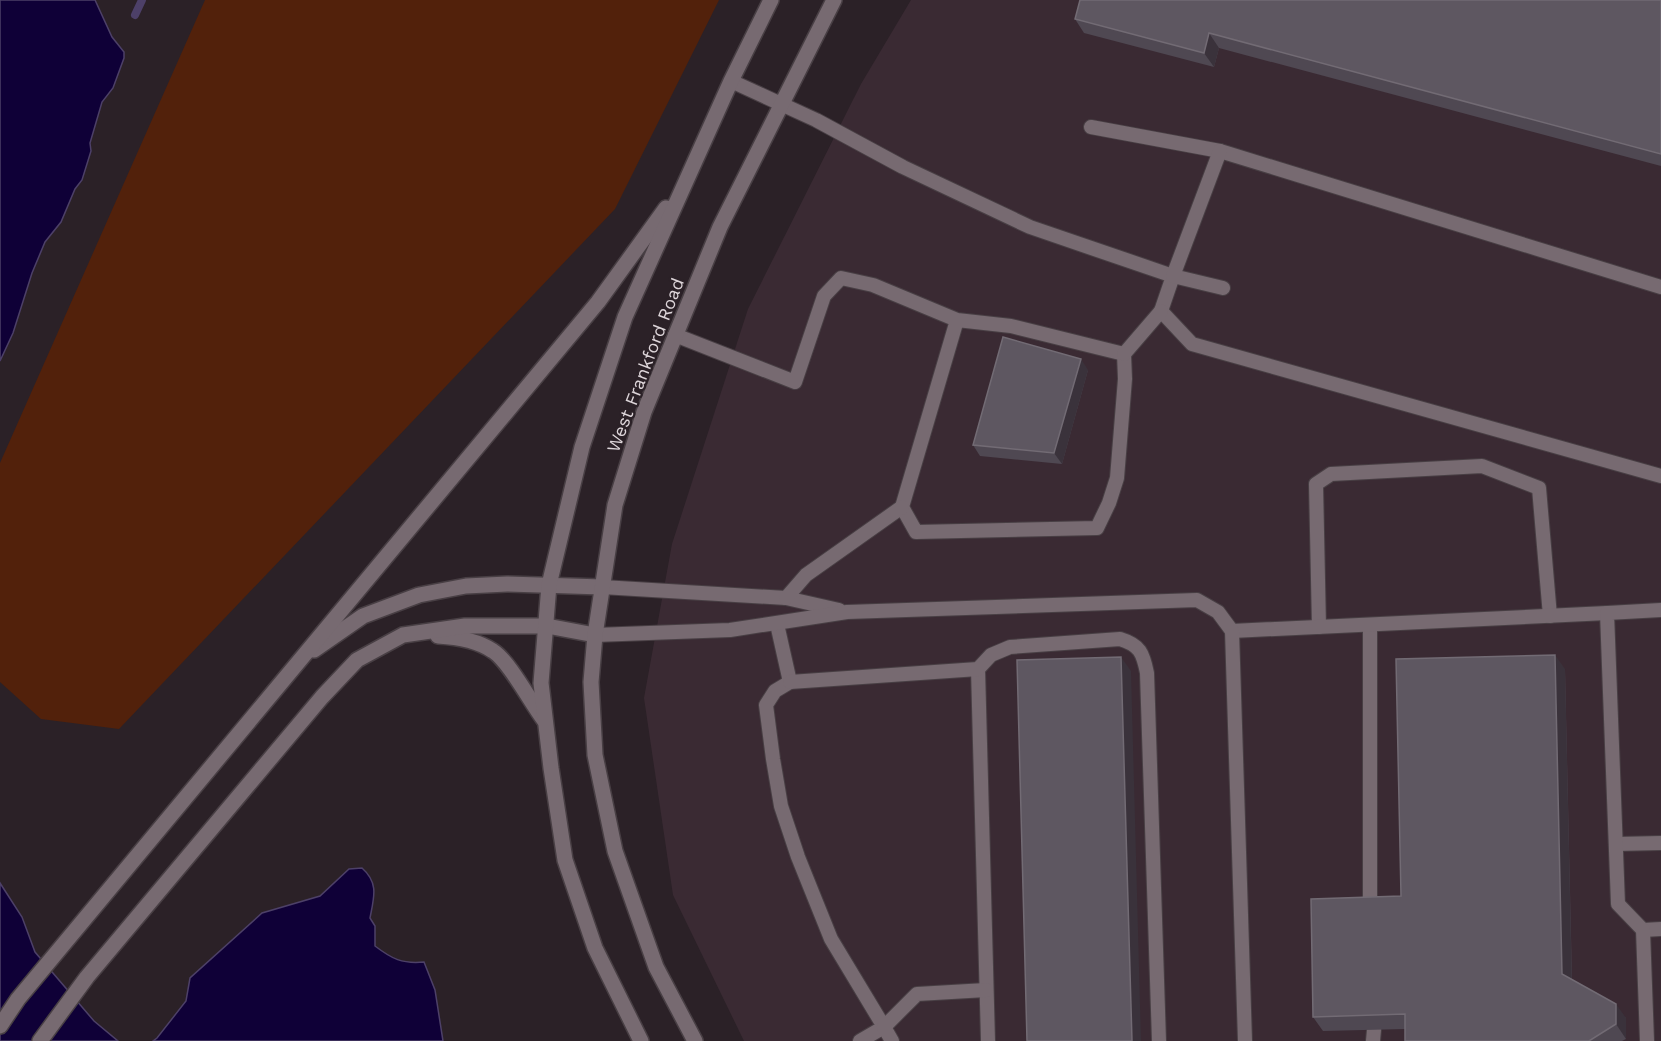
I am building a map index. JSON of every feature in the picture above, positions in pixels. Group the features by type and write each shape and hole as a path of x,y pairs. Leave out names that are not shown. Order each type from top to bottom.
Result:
{"main road":[{"name":"West Frankford Road","path":"641,1041 596,948 565,860 542,683 549,585 582,447 625,317 731,81 771,0"},
{"name":"West Frankford Road","path":"695,1041 656,967 615,851 595,755 591,682 595,635 615,506 644,412 720,227 834,0"},
{"path":"0,1026 18,999 598,302 685,181"},
{"path":"298,662 363,616 419,595 466,586 507,584 602,587"},
{"path":"40,1041 87,977 322,697 357,660 403,635 465,626 547,626 595,635"},
{"path":"414,634 462,638 494,651 512,672 546,722"}],"lane":[{"path":"731,81 816,120 903,168 1030,227 1173,276 1223,288"},
{"path":"1091,126 1220,151 1661,288"},
{"path":"902,507 916,532 1097,528 1109,503 1117,478 1125,379 1124,354 1161,311 1220,151"},
{"path":"675,335 795,382 824,296 841,278 873,285 957,320 1011,326 1124,354"},
{"path":"1161,311 1192,344 1661,476"},
{"path":"786,598 806,575 902,507 957,320"},
{"path":"1319,627 1316,484 1331,474 1482,466 1539,488 1550,616"},
{"path":"602,587 786,598 847,612"},
{"path":"595,635 730,630 847,612 1197,600 1218,612 1232,631 1245,1041"},
{"path":"1232,631 1661,610"},
{"path":"1607,613 1618,904 1643,930 1647,1041"},
{"path":"777,624 790,682"},
{"path":"1370,625 1371,912"},
{"path":"892,1041 831,939 798,857 781,806 766,705 775,691 790,682 978,669 991,655 1010,647 1120,639 1134,644 1144,657 1147,673 1160,1041"},
{"path":"978,669 988,1041"},
{"path":"1616,844 1661,843"},
{"path":"1643,930 1661,929"},
{"path":"860,1041 884,1027 917,994 986,990"}],"shaded area":[{"path":"0,0 95,0 112,37 124,52 124,58 113,88 102,102 82,180 75,189 61,222 45,242 32,273 13,333 0,361"},
{"path":"205,0 719,0 615,209 119,729 41,719 0,682 0,463"},
{"path":"911,0 1661,0 1661,1041 744,1041 673,895 644,698 672,544 748,309 861,84"},
{"path":"362,868 371,879 374,891 370,918 375,926 375,946 398,960 424,962 435,990 443,1041 153,1041 186,1001 190,978 262,913 320,896 349,869"},
{"path":"0,883 22,917 35,952 94,1021 118,1041 0,1041"}],"building":[{"path":"1080,0 1661,0 1661,154 1209,33 1204,53 1075,19"},
{"path":"1003,337 1081,359 1054,453 973,445"},
{"path":"1555,655 1562,974 1616,1004 1616,1024 1589,1041 1405,1041 1405,1014 1313,1017 1311,899 1401,896 1396,659"},
{"path":"1121,657 1132,1041 1027,1041 1017,660"}],"waterway":[{"path":"135,15 142,0"}]}
